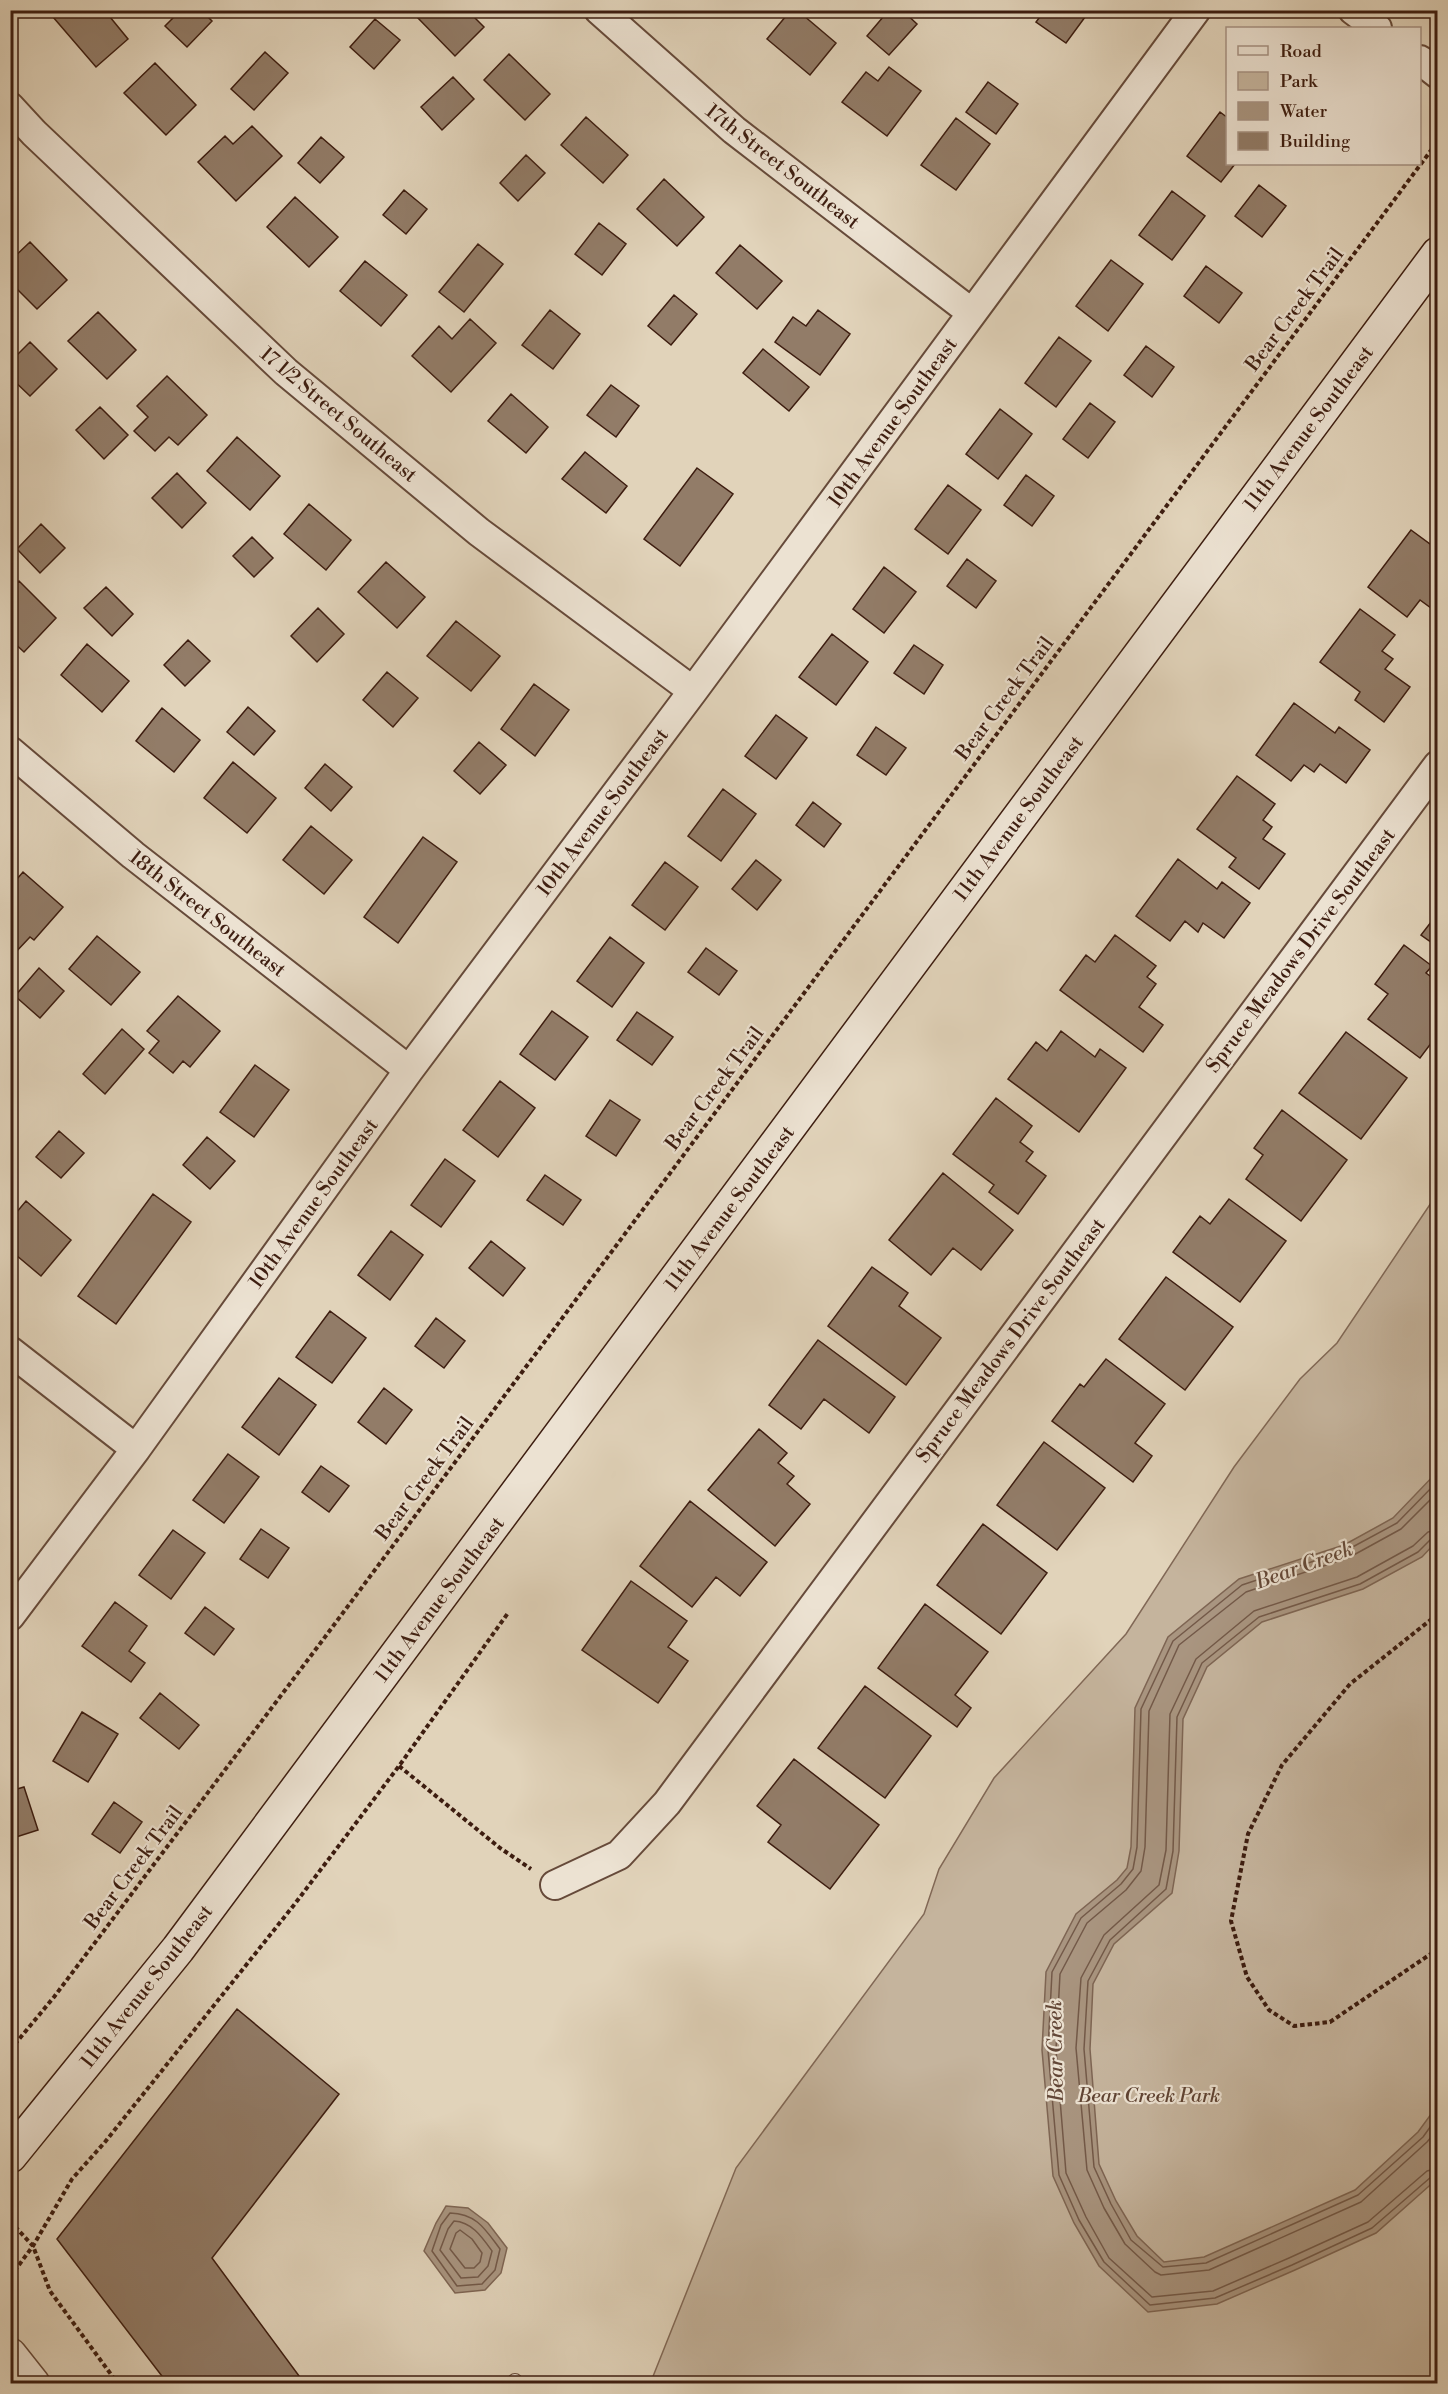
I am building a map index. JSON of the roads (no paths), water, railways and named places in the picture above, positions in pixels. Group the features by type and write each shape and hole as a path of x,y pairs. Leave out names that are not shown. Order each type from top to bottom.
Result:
{"main road":[{"name":"11th Avenue Southeast","path":"10,2156 178,1949 1437,254"},
{"path":"10,2355 33,2384"}],"street":[{"name":"17th Street Southeast","path":"599,10 734,130 972,314"},
{"name":"10th Avenue Southeast","path":"10,1616 136,1449 409,1070 693,691 1196,10"},
{"path":"1353,10 1376,27"},
{"path":"1421,62 1437,74"},
{"name":"17 1/2 Street Southeast","path":"10,107 34,133 286,372 479,532 693,691"},
{"name":"18th Street Southeast","path":"10,751 133,855 409,1070"},
{"name":"Spruce Meadows Drive Southeast","path":"555,1885 619,1855 667,1803 1437,765"},
{"path":"10,1351 136,1449"}],"water":[{"name":"Bear Creek","path":"1437,1472 1437,1541 1422,1557 1363,1589 1262,1622 1207,1667 1183,1719 1179,1851 1172,1893 1114,1944 1093,1984 1090,2049 1099,2164 1116,2201 1137,2236 1164,2262 1204,2257 1355,2190 1418,2132 1437,2106 1437,2179 1376,2233 1217,2304 1148,2312 1099,2266 1074,2223 1053,2176 1042,2050 1046,1972 1076,1914 1117,1880 1127,1868 1131,1847 1135,1708 1168,1637 1239,1579 1344,1545 1393,1518"},
{"path":"446,2206 468,2208 488,2223 507,2248 501,2273 485,2290 455,2293 424,2251"}],"park label":[{"name":"Bear Creek Park","path":"1149,2095"}]}
